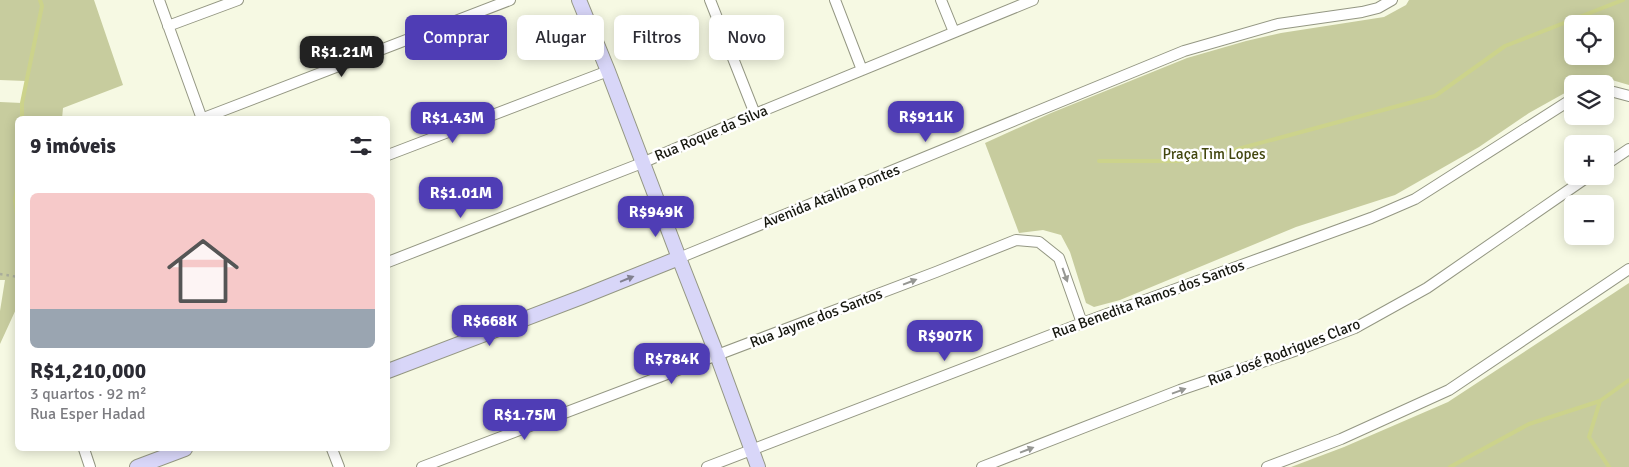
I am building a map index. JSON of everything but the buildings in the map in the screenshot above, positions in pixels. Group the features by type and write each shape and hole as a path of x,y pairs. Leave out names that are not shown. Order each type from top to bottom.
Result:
{"street":[{"path":"159,0 201,116"},
{"path":"168,26 238,0"},
{"path":"210,116 510,0"},
{"path":"579,0 717,355 758,467"},
{"path":"710,0 755,114"},
{"path":"835,0 862,70"},
{"path":"941,0 954,32"},
{"name":"Rua Roque da Silva","path":"390,261 642,163 755,114 1033,0"},
{"name":"Avenida Ataliba Pontes","path":"390,370 582,297 1184,51 1278,24 1362,12 1378,8 1392,0"},
{"path":"390,154 608,71"},
{"path":"1614,92 1629,96"},
{"name":"Rua Benedita Ramos dos Santos","path":"707,467 1082,323 1371,218 1415,199 1564,104"},
{"path":"1614,160 1629,149"},
{"name":"Rua José Rodrigues Claro","path":"982,467 1180,390 1306,347 1355,328 1427,288 1576,185"},
{"name":"Rua Jayme dos Santos","path":"422,467 1016,240 1039,242 1059,258 1082,323"},
{"path":"1267,467 1342,440 1449,390 1629,269"},
{"path":"85,451 90,467"},
{"path":"137,467 180,451"},
{"path":"333,451 339,467"}],"path":[{"path":"0,274 15,276"}],"green space":[{"path":"0,0 94,0 123,85 63,108 62,116 15,116 15,311 0,344 0,311 5,280 0,280 0,102 22,103 26,81 0,80"},
{"name":"Praça Tim Lopes","path":"1409,0 1629,0 1629,85 1614,81 1614,75 1564,75 1564,93 1529,113 1479,147 1395,195 1296,227 1120,300 1094,307 1086,303 1070,252 1061,235 1043,230 1019,233 985,143 1051,113 1187,58 1281,33 1384,17 1406,5"},
{"path":"1629,283 1629,467 1291,467 1344,447 1448,402"}],"waterway":[{"path":"22,116 22,103 42,6 40,0"},
{"path":"1099,161 1193,161 1435,96 1505,46 1623,0"},
{"path":"1450,467 1529,424 1600,401 1629,380"},
{"path":"1600,401 1589,437 1609,467"}]}
